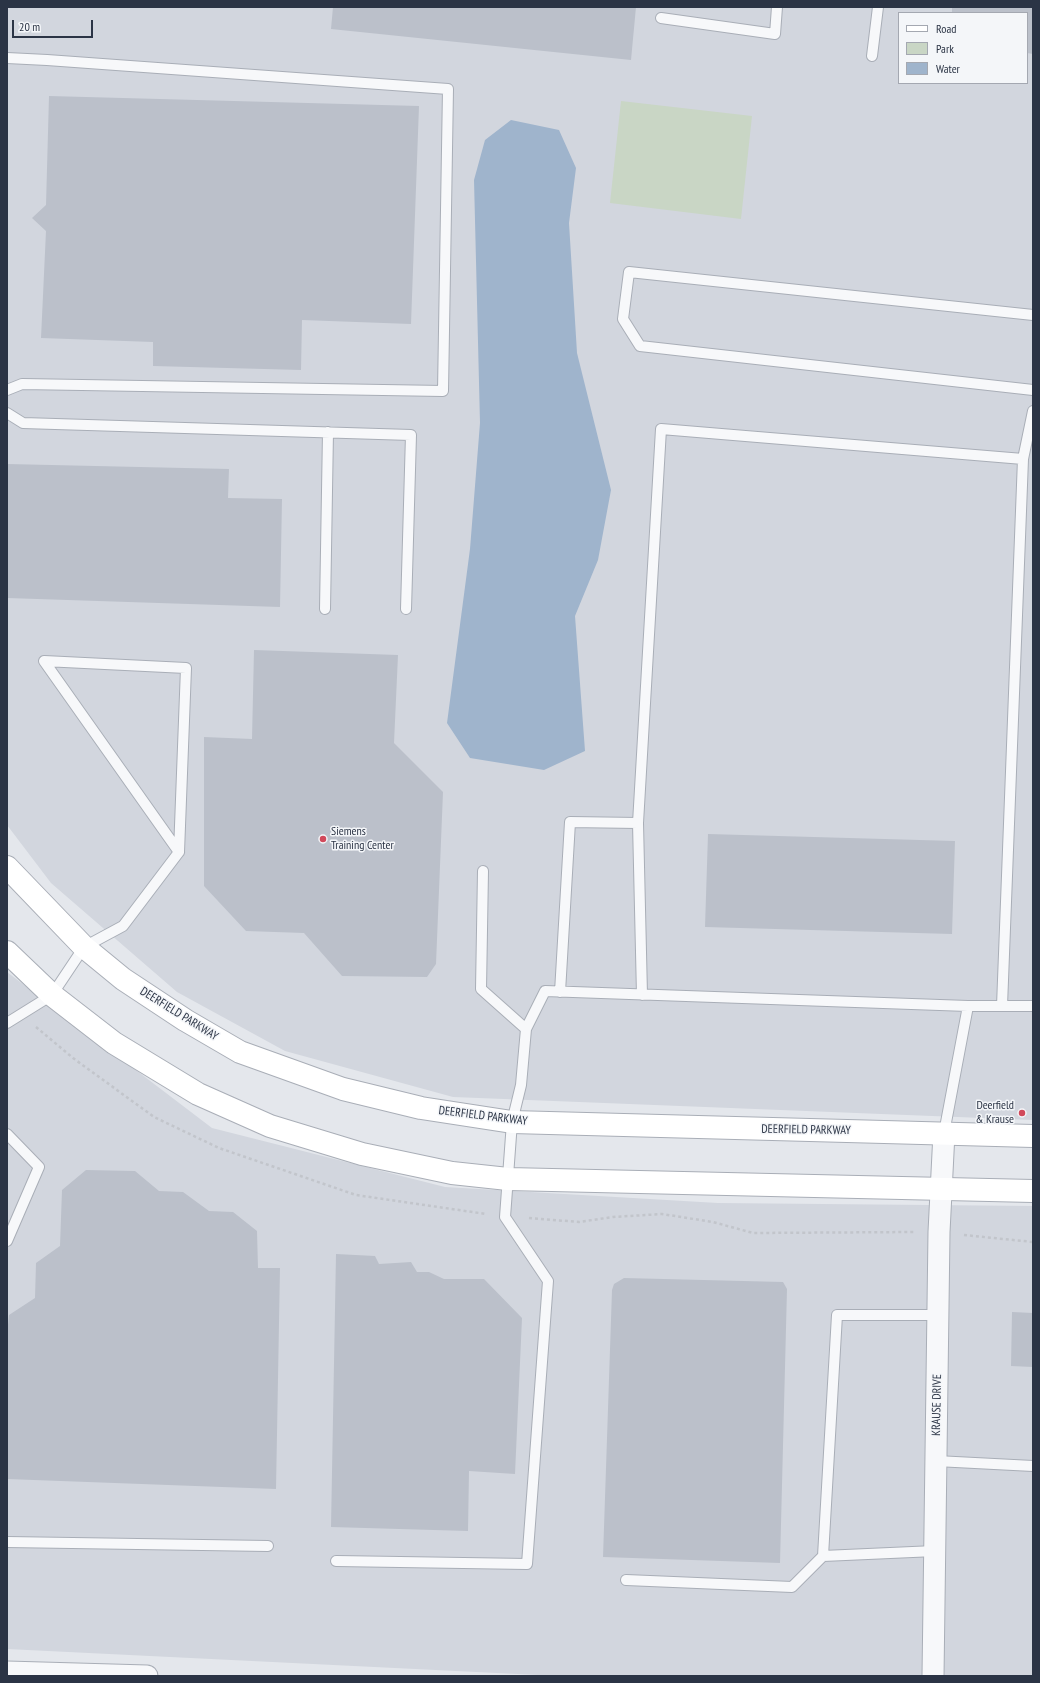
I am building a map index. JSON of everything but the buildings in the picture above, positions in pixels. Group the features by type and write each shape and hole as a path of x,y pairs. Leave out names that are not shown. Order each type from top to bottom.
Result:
{"main road":[{"name":"DEERFIELD PARKWAY","path":"7,867 84,947 123,979 185,1020 240,1052 343,1089 421,1108 512,1122 1033,1136"},
{"path":"7,952 52,994 114,1043 198,1094 270,1126 362,1154 452,1173 508,1179 1033,1191"}],"street":[{"name":"KRAUSE DRIVE","path":"933,1676 938,1314 944,1133"},
{"path":"7,1672 147,1676"}],"lane":[{"path":"661,18 775,34 778,7"},
{"path":"872,56 878,7"},
{"path":"7,58 448,89 443,391 22,384 7,390"},
{"path":"1033,315 629,272 623,319 640,346 1033,390"},
{"path":"1002,1006 1023,459 1033,411"},
{"path":"7,413 23,423 411,435 406,609"},
{"path":"642,995 638,823 661,429 1023,459"},
{"path":"326,609 328,432"},
{"path":"7,1023 52,994 84,947 123,926 179,852 186,668 44,661 179,852"},
{"path":"560,992 570,822 638,823"},
{"path":"483,871 481,989 526,1029"},
{"path":"336,1561 527,1564 548,1281 505,1217 512,1122 521,1085 526,1029 545,992 968,1006 1033,1006"},
{"path":"944,1133 968,1006"},
{"path":"7,1134 39,1167 7,1241"},
{"path":"626,1580 792,1587 823,1556 837,1315 938,1314"},
{"path":"936,1461 1003,1466 1033,1466"},
{"path":"7,1542 268,1546"},
{"path":"823,1556 935,1551"}],"shaded area":[{"path":"7,7 1033,7 1033,1120 453,1097 285,1051 177,992 51,883 7,825"},
{"path":"7,972 212,1128 445,1187 718,1203 1033,1206 1033,1676 558,1676 7,1649"}],"green space":[{"path":"621,101 752,116 741,219 610,203"}],"water":[{"path":"511,120 559,130 576,168 569,223 577,353 611,490 598,560 575,616 585,751 544,770 470,758 447,723 470,549 480,423 474,180 485,140"}],"place":[{"name":"Siemens Training Center","path":"323,839"},
{"name":"Deerfield & Krause","path":"1022,1113"}]}
